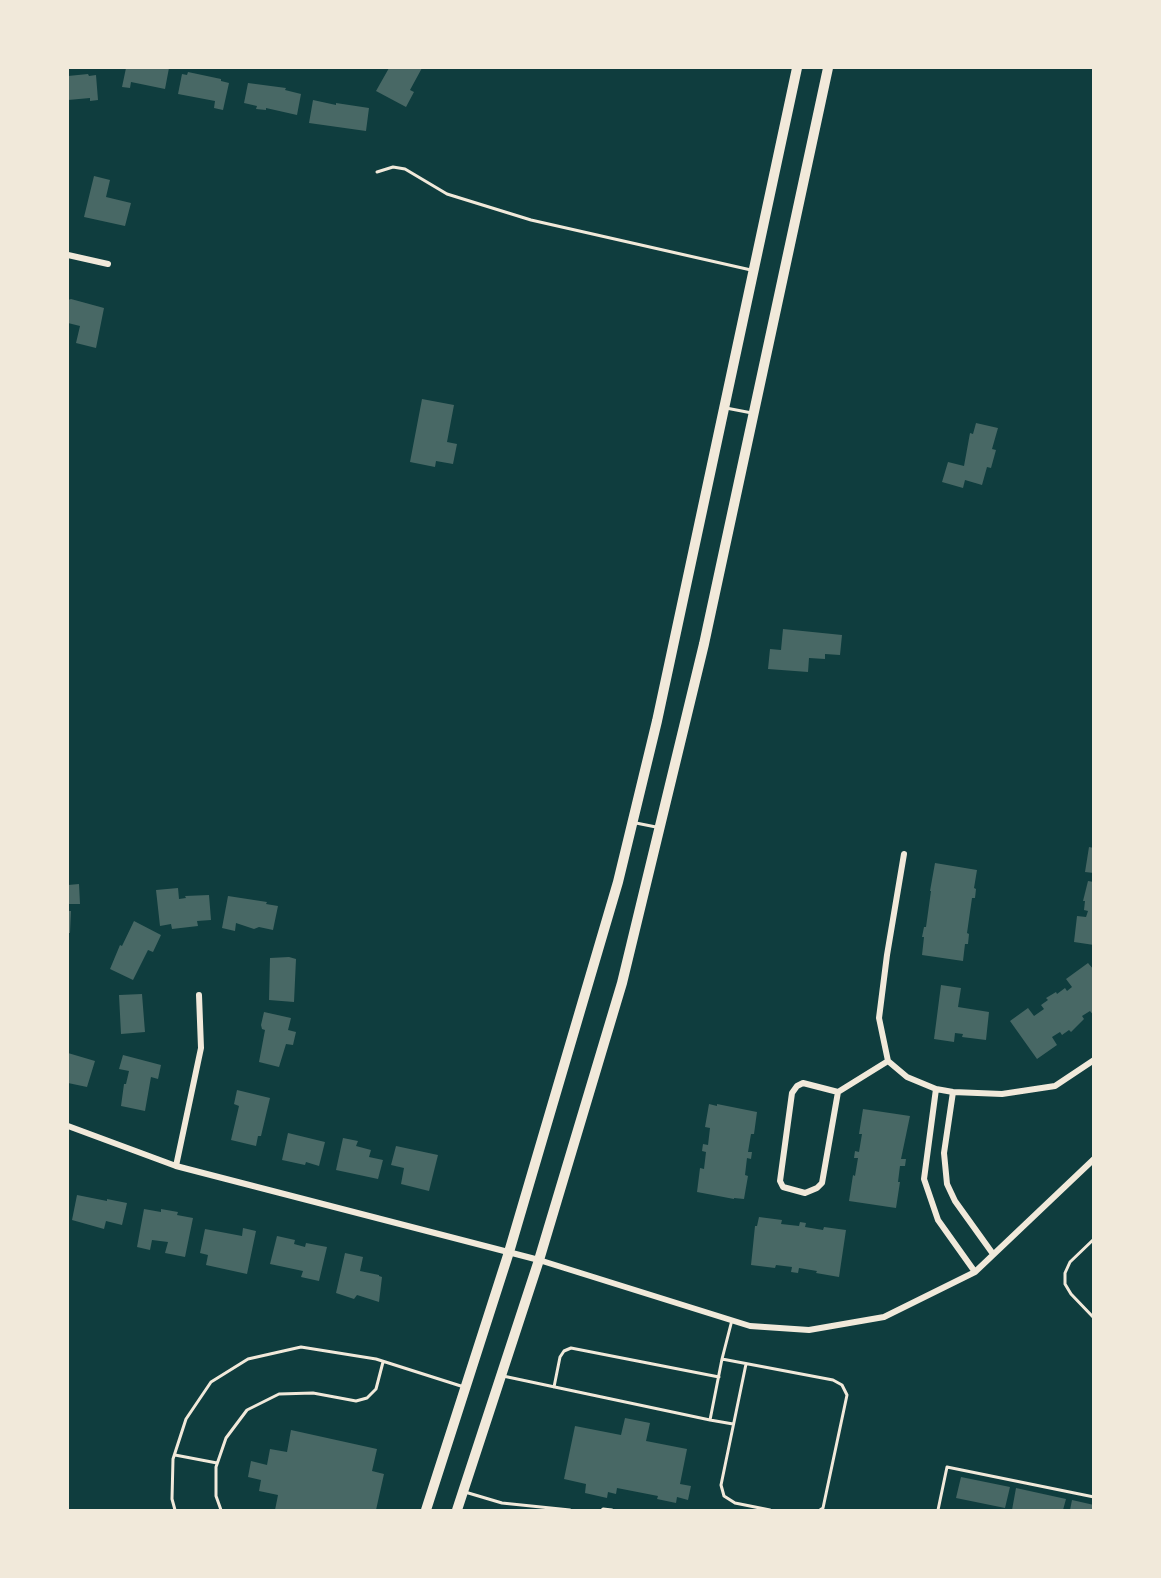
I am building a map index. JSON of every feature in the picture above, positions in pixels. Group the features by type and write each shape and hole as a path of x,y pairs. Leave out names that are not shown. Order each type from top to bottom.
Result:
{"main road":[{"path":"426,1510 509,1252 618,882 657,721 797,68"},
{"path":"457,1510 539,1260 622,984 704,644 828,68"}],"street":[{"path":"68,255 108,264"},
{"path":"904,854 879,1018 888,1061 907,1077 936,1089 1002,1094 1055,1086 1094,1060"},
{"path":"176,1166 201,1048 199,995"},
{"path":"837,1092 822,1183 805,1193 783,1187 780,1181 792,1093 797,1086 804,1083 837,1092 888,1061"},
{"path":"936,1089 924,1179 938,1220 975,1272"},
{"path":"952,1092 944,1153 947,1184 955,1201 993,1254"},
{"path":"68,1126 176,1166 539,1260 750,1326 809,1330 884,1317 975,1272 1092,1162"}],"lane":[{"path":"376,172 393,167 405,169 447,194 531,220 753,270"},
{"path":"723,407 754,413"},
{"path":"632,822 660,829"},
{"path":"1094,1239 1070,1262 1065,1273 1065,1284 1071,1294 1094,1318"},
{"path":"710,1420 732,1320"},
{"path":"175,1510 172,1499 174,1455 186,1419 211,1382 248,1359 301,1347 383,1362 466,1387"},
{"path":"554,1387 560,1357 564,1351 571,1348 718,1377"},
{"path":"722,1359 833,1380 842,1385 847,1395 823,1508 820,1510"},
{"path":"221,1510 216,1496 217,1463 226,1438 247,1410 279,1394 313,1393 356,1401 367,1398 376,1389 383,1362"},
{"path":"746,1364 721,1485 724,1496 735,1503 770,1510"},
{"path":"501,1376 734,1424"},
{"path":"174,1455 217,1463"},
{"path":"938,1510 947,1467 1094,1497"},
{"path":"463,1492 502,1503 570,1510"},
{"path":"602,1510 612,1510"}],"building":[{"path":"126,68 169,68 165,89 131,82 130,88 122,87"},
{"path":"389,68 422,68 410,90 414,92 406,107 376,91"},
{"path":"188,72 229,83 223,110 214,108 215,101 178,94 182,74 187,75"},
{"path":"88,74 89,76 96,75 98,100 90,101 90,98 68,100 68,76"},
{"path":"248,83 286,88 285,90 301,94 297,115 266,108 266,110 256,109 257,106 244,103"},
{"path":"313,100 369,108 366,131 309,123"},
{"path":"94,176 110,180 106,197 131,203 125,226 84,217"},
{"path":"68,300 104,308 96,348 76,343 80,326 68,323"},
{"path":"422,399 454,405 447,442 457,444 453,464 436,461 435,467 410,462"},
{"path":"976,423 998,428 992,449 996,450 991,468 987,467 982,485 965,480 963,488 942,482 948,462 964,466 970,433 973,434"},
{"path":"783,629 842,635 840,655 825,654 825,659 809,658 808,672 768,669 770,649 781,650"},
{"path":"1089,847 1094,848 1094,873 1085,872"},
{"path":"935,863 977,870 975,898 972,898 967,933 969,934 968,944 965,944 963,961 922,955 924,937 922,937 924,927 926,927"},
{"path":"1088,881 1094,882 1094,945 1074,942 1077,916 1086,917 1088,911 1084,910 1085,901 1083,901"},
{"path":"79,884 80,904 68,904 68,885"},
{"path":"178,888 179,899 186,898 185,896 209,895 211,920 197,921 198,926 172,929 171,924 160,926 156,890"},
{"path":"228,896 278,906 273,930 259,927 254,929 236,923 235,931 222,928"},
{"path":"68,911 71,911 70,933 68,933"},
{"path":"134,921 161,935 153,952 148,950 133,980 110,969"},
{"path":"270,958 296,959 294,1002 269,1000"},
{"path":"1088,963 1094,970 1094,1016 1090,1011 1082,1016 1084,1019 1071,1032 1069,1030 1062,1035 1060,1032 1052,1037 1057,1045 1037,1059 1010,1021 1028,1008 1034,1016 1044,1009 1041,1005 1048,1000 1046,998 1065,988 1067,991 1072,987 1066,979"},
{"path":"941,985 961,988 958,1007 989,1012 986,1040 962,1037 963,1034 955,1033 954,1042 934,1039"},
{"path":"142,994 145,1032 121,1034 119,995"},
{"path":"264,1012 291,1018 288,1030 296,1032 293,1045 286,1044 279,1067 259,1062 265,1030 261,1025"},
{"path":"68,1053 95,1061 87,1087 68,1083"},
{"path":"123,1055 161,1065 158,1079 151,1077 145,1111 121,1106 124,1084 126,1084 129,1071 119,1069"},
{"path":"237,1090 270,1098 261,1136 258,1136 256,1146 231,1140 239,1106 234,1104"},
{"path":"709,1104 757,1112 754,1134 751,1134 748,1152 752,1152 751,1159 747,1158 745,1175 748,1176 744,1199 697,1192 700,1168 704,1169 706,1152 702,1151 703,1144 708,1145 710,1128 705,1127"},
{"path":"863,1109 910,1116 901,1159 906,1159 905,1166 900,1166 896,1208 849,1201 858,1158 854,1158 855,1151 859,1152 862,1134 859,1134"},
{"path":"288,1133 325,1142 319,1166 306,1162 305,1165 282,1160"},
{"path":"343,1138 358,1141 356,1146 371,1150 369,1157 383,1160 378,1179 336,1170"},
{"path":"396,1146 438,1155 429,1191 401,1184 404,1168 391,1165"},
{"path":"77,1195 127,1203 122,1225 106,1221 104,1229 72,1220"},
{"path":"144,1209 178,1212 177,1215 193,1218 185,1257 165,1253 168,1242 152,1240 150,1250 137,1247"},
{"path":"759,1217 782,1220 781,1224 799,1226 800,1222 806,1223 805,1227 846,1230 839,1277 799,1268 798,1273 791,1272 792,1267 776,1265 775,1268 751,1265 755,1226 757,1226"},
{"path":"243,1228 256,1231 247,1274 206,1265 208,1255 200,1253 205,1229 242,1236"},
{"path":"277,1236 295,1240 294,1244 305,1247 306,1243 327,1247 319,1281 301,1277 303,1271 270,1264"},
{"path":"345,1253 363,1257 360,1271 382,1277 379,1302 357,1295 354,1299 336,1293"},
{"path":"625,1418 650,1423 646,1441 687,1449 680,1484 691,1486 688,1500 677,1497 676,1503 657,1499 658,1496 617,1488 616,1494 608,1492 607,1498 585,1493 586,1484 564,1479 575,1426 621,1435"},
{"path":"291,1430 377,1449 372,1471 384,1474 376,1510 275,1510 278,1495 259,1491 261,1480 248,1477 251,1461 267,1465 270,1449 287,1452"},
{"path":"961,1477 1010,1487 1005,1508 956,1498"},
{"path":"1016,1488 1066,1499 1063,1510 1012,1510"},
{"path":"1072,1500 1094,1505 1094,1510 1070,1510"}]}
